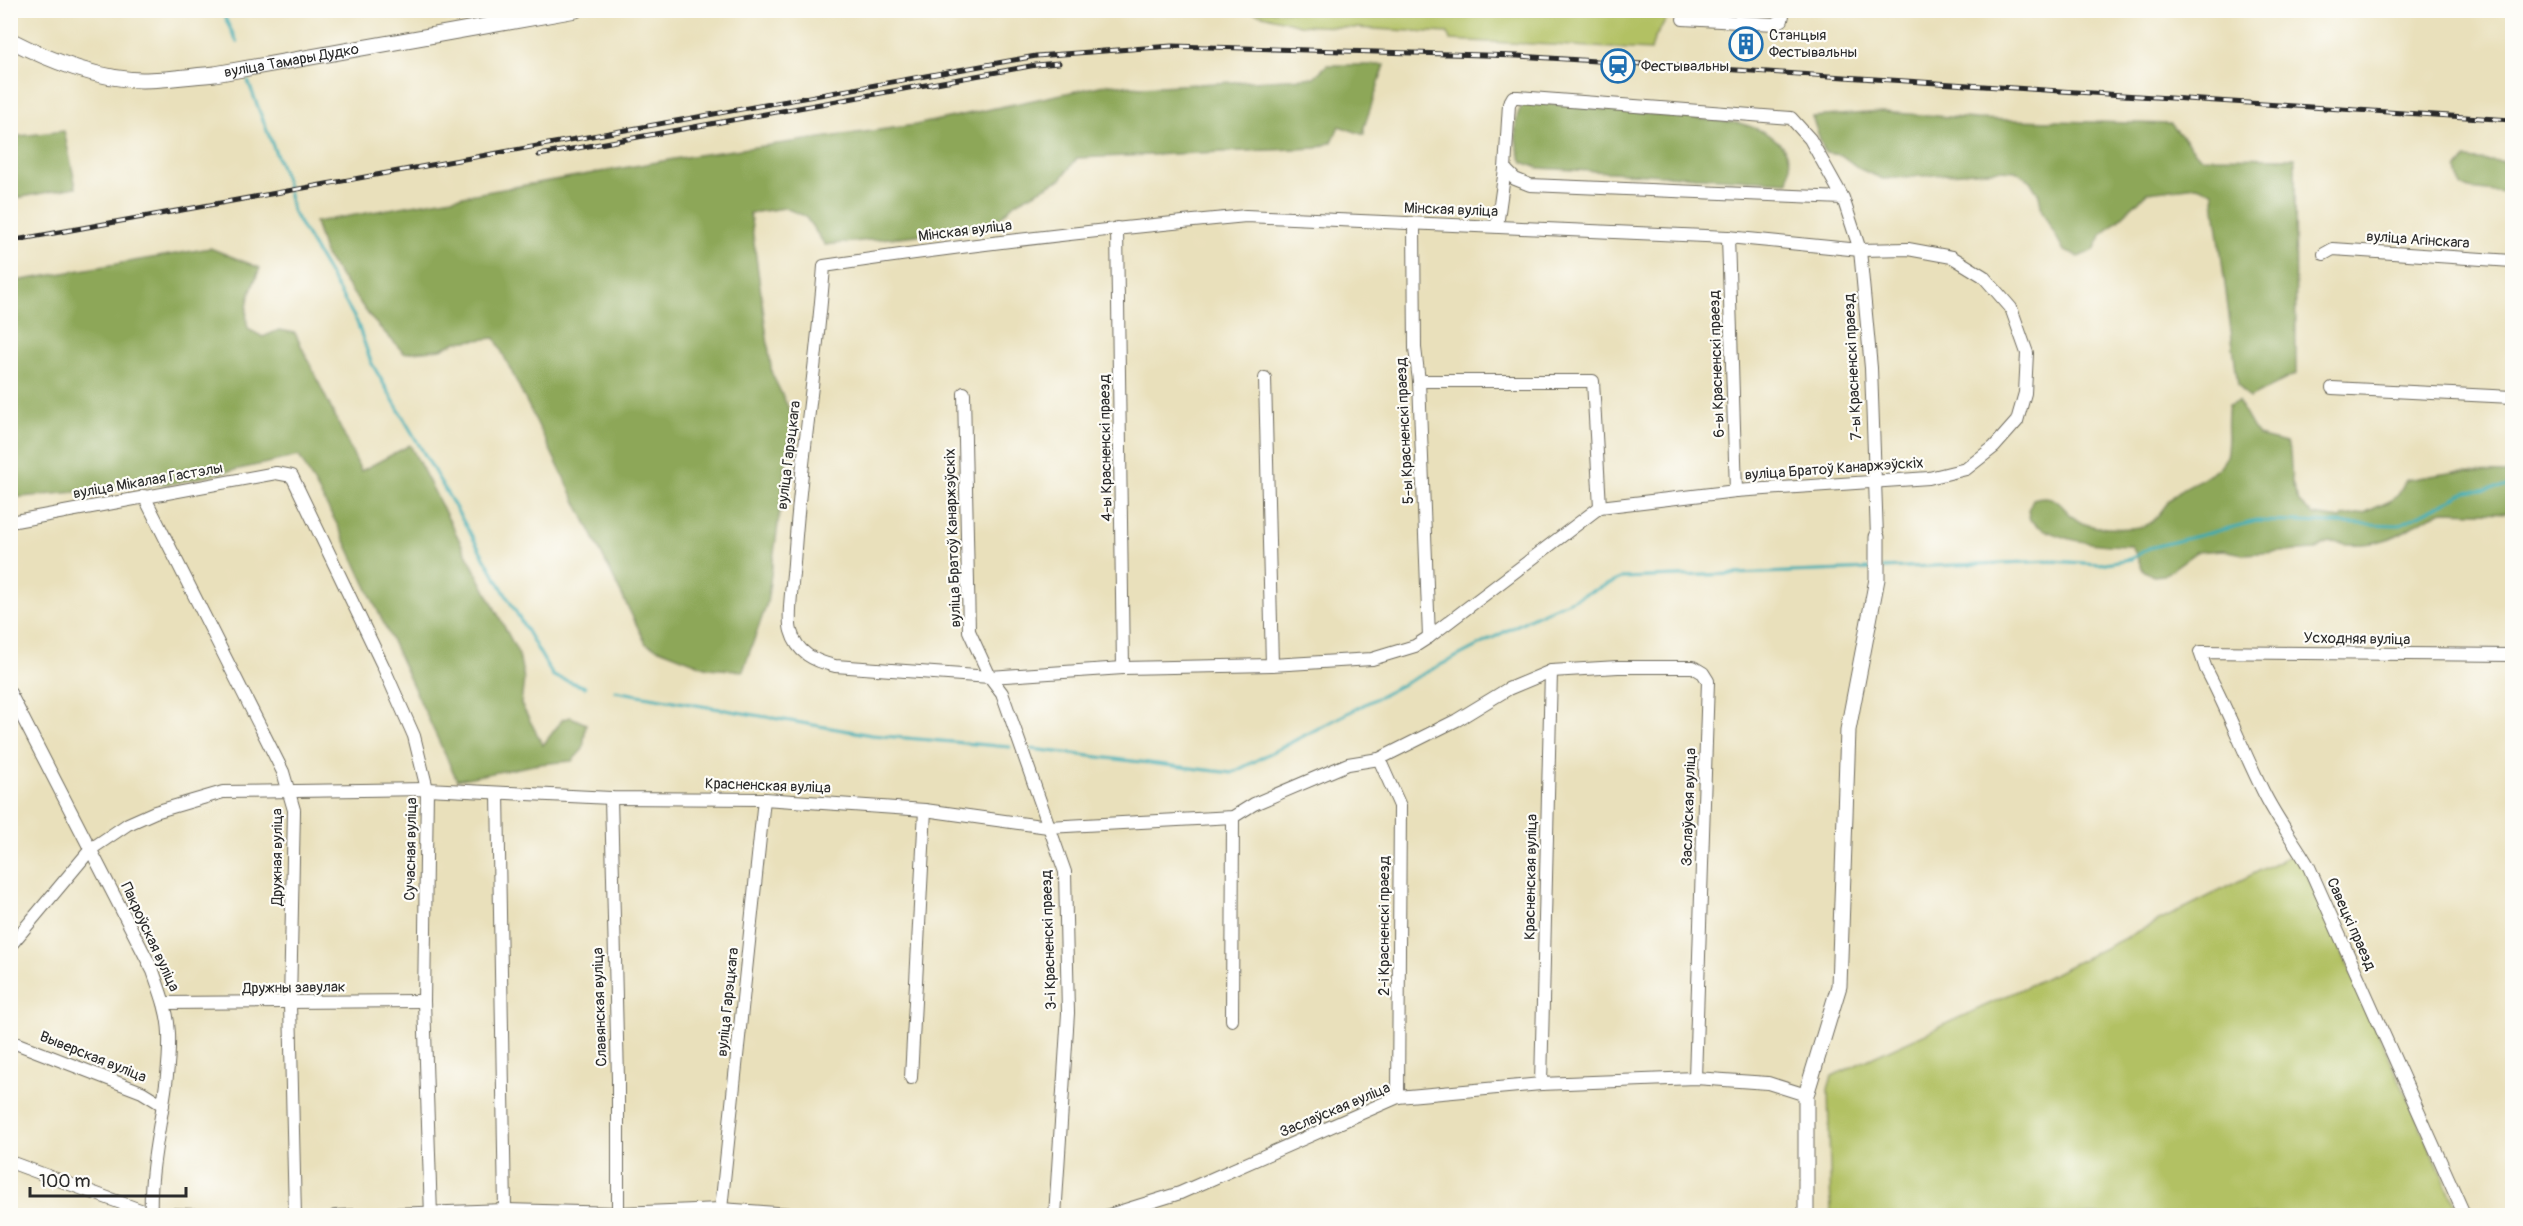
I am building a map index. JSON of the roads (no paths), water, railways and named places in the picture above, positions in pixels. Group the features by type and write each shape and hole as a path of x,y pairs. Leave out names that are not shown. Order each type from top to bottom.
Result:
{"street":[{"name":"вуліца Тамары Дудко","path":"10,40 32,51 102,76 142,80 167,79 215,74 576,10"},
{"path":"1683,19 1775,24 1782,20 1785,10"},
{"name":"7-ы Красненскі праезд","path":"1505,169 1509,104 1513,97 1791,118 1810,139 1843,198 1860,250 1871,368 1877,537"},
{"path":"1505,169 1515,179 1530,185 1843,198"},
{"path":"1497,226 1505,169"},
{"name":"Мінская вуліца","path":"824,266 1117,228 1246,216 1728,237 1860,250 1908,249 1952,257 1983,276 2011,308 2027,353"},
{"name":"5-ы Красненскі праезд","path":"1414,224 1415,348 1419,381 1430,637"},
{"name":"4-ы Красненскі праезд","path":"1117,228 1123,668"},
{"name":"6-ы Красненскі праезд","path":"1728,237 1736,491"},
{"name":"вуліца Агінскага","path":"2324,254 2333,249 2512,261"},
{"name":"вуліца Гарэцкага","path":"824,266 819,333 796,520 790,629 797,646 815,661 835,666 990,677"},
{"name":"вуліца Братоў Канаржэўскіх","path":"1600,507 1736,491 1929,478 1966,468 1994,447 2018,421 2025,393 2027,353"},
{"path":"1266,378 1272,665"},
{"path":"990,677 1123,668 1272,665 1372,659 1415,646 1430,637 1600,507 1593,381 1419,381"},
{"path":"2332,388 2512,397"},
{"name":"вуліца Братоў Канаржэўскіх","path":"964,393 969,631 990,677"},
{"name":"вуліца Мікалая Гастэлы","path":"10,522 276,473 292,476"},
{"name":"Сучасная вуліца","path":"292,476 414,736 427,789 424,1001 431,1214"},
{"name":"Дружная вуліца","path":"144,496 284,772 294,810 290,1003 294,1215"},
{"path":"1806,1215 1806,1095 1839,986 1848,730 1877,579 1877,537"},
{"name":"Усходняя вуліца","path":"2200,652 2512,655"},
{"name":"Савецкі праезд","path":"2200,652 2263,792 2279,822 2295,842 2309,867 2465,1215"},
{"name":"Красненская вуліца","path":"10,946 91,849 128,824 155,812 223,792 427,789 611,798 764,799 925,810 1048,827 1233,817 1254,804 1348,764 1379,759 1456,720 1508,689 1551,671 1618,667 1693,668 1703,673 1708,681"},
{"name":"Красненская вуліца","path":"1541,1084 1551,671"},
{"name":"3-і Красненскі праезд","path":"990,677 1002,693 1065,872 1068,1013 1055,1215"},
{"name":"Заслаўская вуліца","path":"1695,1078 1708,681"},
{"name":"Пакроўская вуліца","path":"10,693 153,971 164,1003 169,1033 163,1105 150,1195 151,1214"},
{"name":"2-і Красненскі праезд","path":"1379,759 1400,806 1398,1097"},
{"path":"498,793 505,1210"},
{"name":"Славянская вуліца","path":"611,798 618,1079 618,1214"},
{"name":"вуліца Гарэцкага","path":"721,1209 764,799"},
{"path":"911,1078 925,810"},
{"path":"1232,1020 1233,817"},
{"name":"Дружны завулак","path":"164,1003 424,1001"},
{"name":"Выверская вуліца","path":"10,1041 142,1092 163,1105"},
{"name":"Заслаўская вуліца","path":"1106,1215 1180,1193 1398,1097 1541,1084 1695,1078 1768,1083 1806,1095"},
{"path":"10,1162 151,1214 248,1215"},
{"path":"335,1215 431,1214 505,1210 618,1214 721,1209 819,1215"}],"waterway":[{"path":"221,10 237,42"},
{"path":"248,81 286,180 292,210 357,322 371,362 553,676 585,687"},
{"path":"1883,568 2052,561 2100,564 2131,559 2149,548 2257,521 2399,525 2466,492 2512,486"},
{"path":"1032,749 1232,773 1535,616 1622,578 1874,569"},
{"path":"615,691 872,735 1010,747"}],"railway":[{"path":"10,241 1036,56 1172,46 1518,56 2512,120"},
{"path":"539,155 1036,65 1059,63"}],"place":[{"name":"Станцыя Фестывальны","path":"1746,44"},
{"name":"Фестывальны","path":"1618,66"}]}
